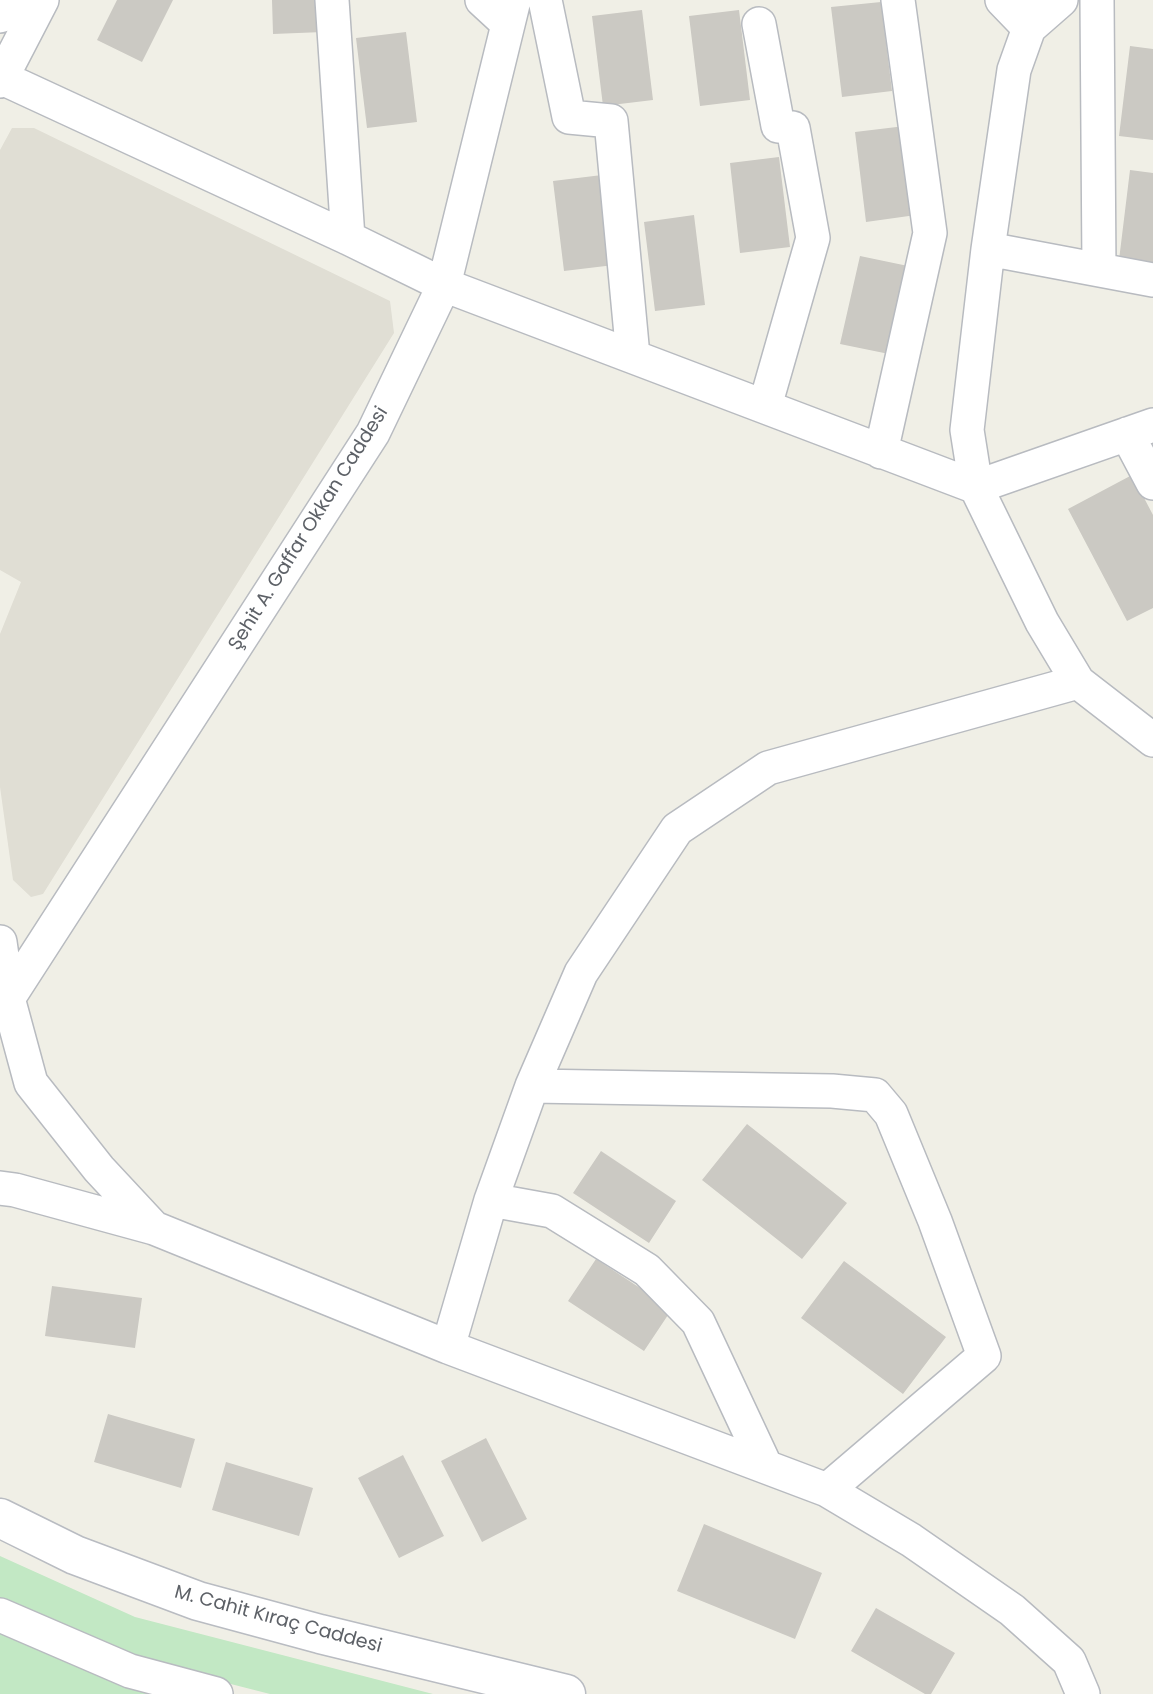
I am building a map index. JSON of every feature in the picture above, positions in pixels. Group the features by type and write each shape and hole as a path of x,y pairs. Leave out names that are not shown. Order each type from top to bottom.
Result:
{"street":[{"path":"0,16 7,0"},
{"path":"43,0 1,79 348,238 444,285 976,487 1140,430 1153,483"},
{"path":"332,0 348,238"},
{"path":"482,0 511,12"},
{"path":"545,0 569,117 611,121 633,356"},
{"path":"881,452 930,233 898,0"},
{"path":"1002,0 1026,14"},
{"path":"1026,14 1061,0"},
{"path":"1097,0 1099,269"},
{"name":"Şehit A. Gaffar Okkan Caddesi","path":"4,1005 373,433 444,285 511,12"},
{"path":"1026,14 1014,70 988,249 967,430 976,487 1042,621 1078,682 1153,740"},
{"path":"759,24 778,126 793,128 813,238 765,406"},
{"path":"988,249 1153,280"},
{"path":"448,1347 491,1200 532,1086 581,973 677,829 768,768 1078,682"},
{"path":"0,942 4,1005 31,1083 99,1169 154,1228"},
{"path":"532,1086 832,1091 875,1095 891,1114 984,1356 827,1490"},
{"path":"0,1188 154,1228 448,1347 827,1490 911,1540 1012,1611 1069,1661 1083,1694"},
{"path":"491,1200 552,1212 647,1270 698,1322 765,1465"},
{"name":"M. Cahit Kıraç Caddesi","path":"0,1518 75,1555 198,1601 320,1634 566,1694"},
{"path":"0,1615 130,1671 216,1694"}],"shaded area":[{"path":"12,128 34,128 390,301 394,333 43,894 31,897 13,880 0,787 0,634 21,582 0,570 0,150"}],"green space":[{"path":"0,1556 135,1617 433,1694 270,1694 129,1658 0,1600"},
{"path":"0,1628 163,1694 0,1694"}],"building":[{"path":"117,0 173,0 142,62 97,40"},
{"path":"272,0 322,0 323,32 273,34"},
{"path":"881,2 892,91 842,97 831,7"},
{"path":"642,10 653,100 603,106 592,16"},
{"path":"739,10 750,100 700,106 689,16"},
{"path":"406,32 417,122 367,128 356,38"},
{"path":"1130,46 1153,49 1153,140 1119,136"},
{"path":"905,126 916,215 866,222 855,132"},
{"path":"779,157 790,247 740,253 730,163"},
{"path":"1130,170 1153,173 1153,264 1119,260"},
{"path":"602,175 614,265 564,271 553,181"},
{"path":"694,215 705,305 655,311 644,222"},
{"path":"860,256 908,266 889,354 840,344"},
{"path":"1132,475 1153,515 1153,608 1127,621 1068,509"},
{"path":"747,1124 847,1203 802,1259 702,1180"},
{"path":"601,1151 676,1201 649,1243 573,1193"},
{"path":"596,1259 672,1309 644,1351 568,1301"},
{"path":"844,1261 946,1337 903,1394 801,1318"},
{"path":"52,1286 142,1298 135,1348 45,1336"},
{"path":"108,1414 195,1439 181,1488 94,1462"},
{"path":"486,1438 527,1519 482,1542 441,1461"},
{"path":"403,1455 444,1536 399,1558 358,1478"},
{"path":"226,1462 313,1488 299,1536 212,1510"},
{"path":"704,1524 822,1573 795,1639 677,1591"},
{"path":"876,1608 955,1653 931,1694 925,1694 851,1651"}]}
